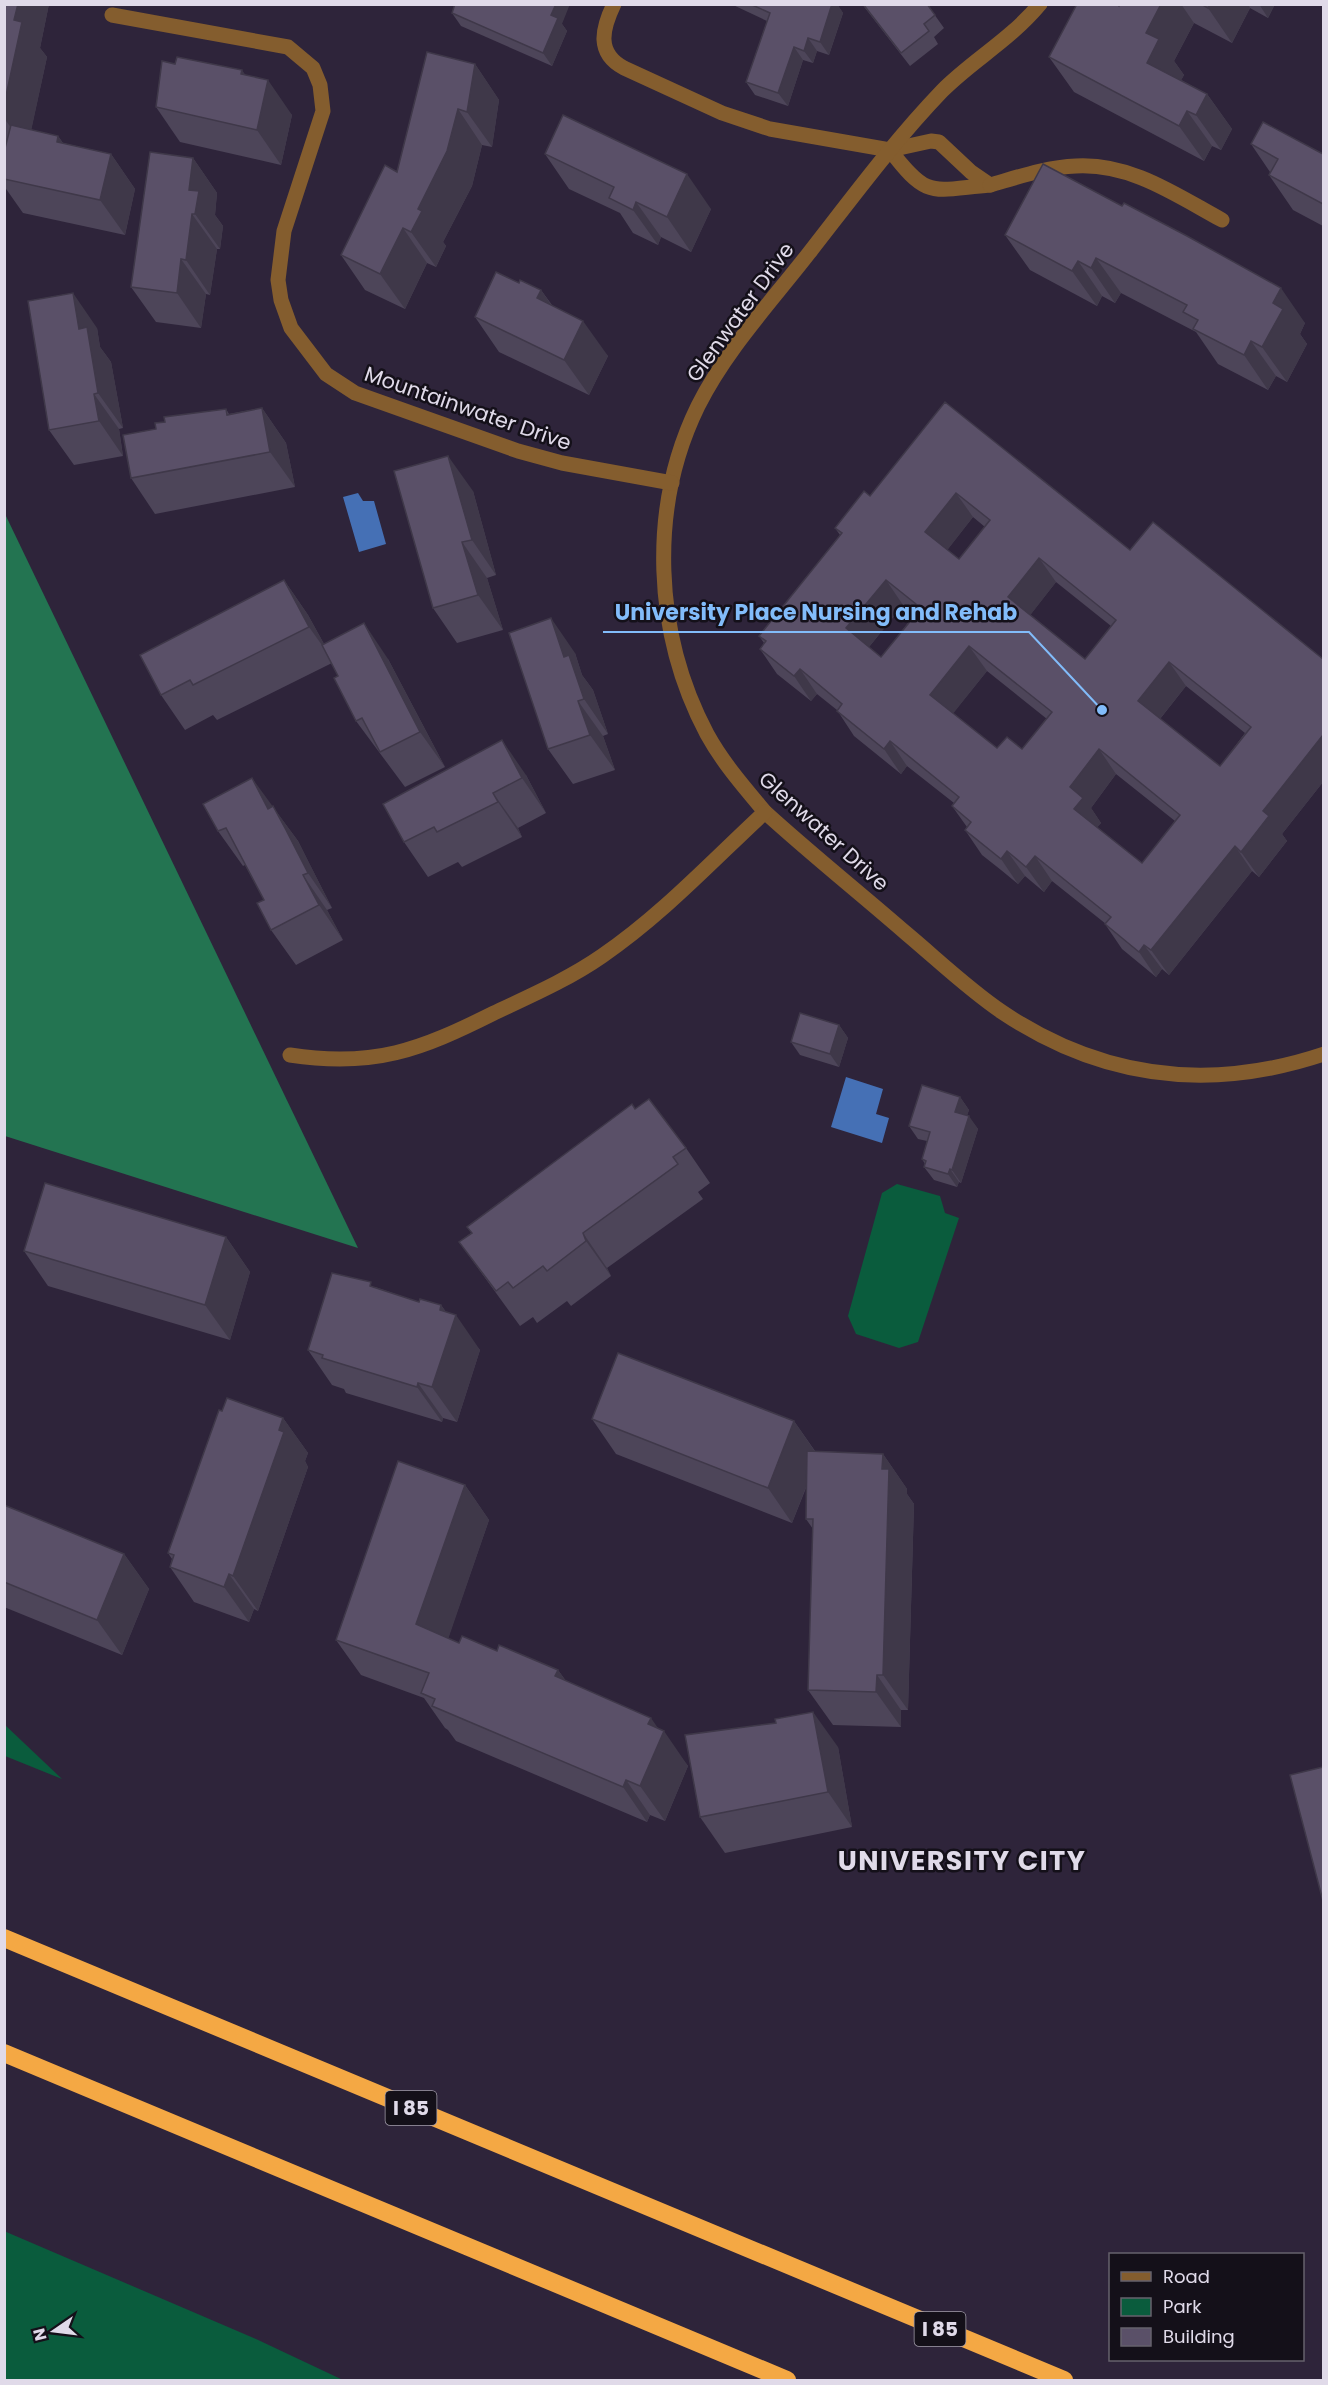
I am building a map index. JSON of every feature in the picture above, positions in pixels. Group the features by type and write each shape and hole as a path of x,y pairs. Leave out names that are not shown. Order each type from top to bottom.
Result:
{"highway":[{"name":"I 85","path":"4,1938 1064,2380"},
{"path":"4,2053 787,2380"}],"street":[{"path":"614,4 605,28 603,45 609,58 624,68 746,122 890,150 931,141 939,142 971,172 990,185"},
{"name":"Glenwater Drive","path":"1040,4 1014,34 942,91 890,150 740,341 718,372 694,416 682,445 672,483 664,535 664,581 668,620 680,665 708,735 736,778 765,812 978,994 1024,1026 1073,1051 1104,1062 1148,1072 1214,1076 1260,1072 1323,1054"},
{"name":"Mountainwater Drive","path":"112,15 288,47 313,68 320,85 323,111 284,231 278,280 280,300 291,328 326,374 355,393 518,451 562,463 672,483"},
{"path":"890,150 913,179 928,188 990,185 1073,166 1109,168 1159,185 1222,220"},
{"path":"290,1055 346,1060 399,1053 440,1039 561,980 600,958 639,929 765,812"}],"green space":[{"path":"5,514 358,1248 5,1136"},
{"path":"897,1184 940,1196 945,1213 959,1218 918,1342 899,1348 856,1334 848,1316 882,1193"},
{"path":"5,1725 62,1779 5,1756"},
{"path":"4,2231 256,2339 343,2380 5,2380"}],"water":[{"path":"358,493 363,501 374,501 386,544 359,552 343,497"},
{"path":"846,1077 883,1089 876,1114 889,1118 882,1143 831,1127"}],"building":[{"path":"4,4 18,4 14,20 22,22 4,105"},
{"path":"455,4 556,4 551,15 558,18 543,53 452,13"},
{"path":"750,4 832,4 820,42 808,38 804,51 794,47 778,93 746,82 770,13"},
{"path":"863,4 927,4 935,15 924,24 929,31 901,53"},
{"path":"1077,4 1117,4 1119,6 1120,4 1161,4 1146,33 1159,39 1147,63 1207,94 1196,115 1187,111 1179,126 1049,57"},
{"path":"427,52 475,64 467,112 458,109 447,151 418,209 422,211 411,232 403,228 380,274 341,255 385,165 397,172"},
{"path":"177,57 242,70 241,74 268,80 257,130 156,107 162,61 175,64"},
{"path":"563,115 687,174 667,217 636,202 633,210 609,198 614,187 545,154"},
{"path":"1263,122 1323,154 1323,204 1269,175 1278,159 1251,144"},
{"path":"11,125 58,136 57,142 111,154 100,200 4,179 4,152"},
{"path":"150,152 193,158 189,190 199,191 195,214 192,214 186,260 181,259 177,293 131,287"},
{"path":"1043,164 1122,206 1124,203 1281,288 1273,303 1283,309 1262,347 1251,341 1244,355 1193,329 1198,320 1183,312 1187,305 1096,258 1091,268 1078,261 1072,271 1005,235"},
{"path":"496,272 541,290 537,298 583,321 564,360 475,317"},
{"path":"73,293 79,329 87,327 98,393 94,394 99,421 49,430 28,301"},
{"path":"945,402 1130,550 1153,522 1323,659 1323,735 1263,811 1269,816 1241,852 1235,846 1151,950 1144,945 1139,952 1105,924 1111,917 1035,856 1026,867 1007,851 1001,859 965,830 971,822 952,806 959,797 890,741 884,749 837,711 842,704 800,669 794,676 760,649 766,641 759,636 842,533 835,528 864,491 870,496","holes":["956,493 990,520 959,559 925,532","1039,558 1116,620 1085,659 1008,597","886,580 921,608 881,657 846,628","969,646 1052,712 1022,749 1007,737 997,748 930,695","1169,662 1251,727 1220,766 1138,701","1099,749 1180,815 1142,863 1074,809 1083,798 1070,787"]},
{"path":"262,408 270,452 131,478 123,435 156,429 155,423 165,422 164,417 226,409 227,415"},
{"path":"448,456 472,540 462,542 478,595 433,608 394,471"},
{"path":"284,580 309,627 193,685 190,680 161,695 140,655"},
{"path":"551,618 564,657 569,655 584,699 578,701 590,735 548,749 509,633"},
{"path":"364,623 420,732 380,752 362,718 356,721 334,678 338,676 322,645"},
{"path":"502,740 522,778 493,793 498,802 437,832 434,827 404,842 383,804"},
{"path":"252,778 268,809 273,806 286,830 308,873 303,875 319,905 271,930 257,903 264,900 226,828 218,831 203,804"},
{"path":"800,1013 839,1025 830,1054 791,1042"},
{"path":"922,1085 960,1097 955,1112 969,1116 952,1170 950,1169 948,1174 924,1167 926,1161 922,1159 930,1132 909,1126"},
{"path":"649,1099 686,1148 673,1157 678,1164 583,1233 586,1241 547,1271 543,1266 513,1288 508,1282 496,1291 459,1242 472,1233 467,1227 632,1104 635,1109"},
{"path":"45,1183 226,1237 205,1305 24,1251"},
{"path":"332,1273 371,1282 370,1286 419,1302 420,1299 441,1305 440,1310 456,1315 432,1387 418,1383 417,1387 322,1358 323,1355 308,1350"},
{"path":"618,1353 794,1421 768,1488 592,1419"},
{"path":"227,1398 283,1418 279,1430 284,1432 233,1576 229,1574 224,1587 170,1567 174,1555 168,1553 219,1410 222,1411"},
{"path":"807,1451 883,1454 882,1469 889,1469 883,1675 877,1675 876,1692 808,1690 813,1519 806,1519"},
{"path":"398,1461 465,1485 416,1624 459,1643 462,1636 497,1651 499,1645 558,1670 555,1676 651,1718 648,1724 664,1731 640,1786 626,1780 623,1787 432,1706 435,1699 421,1693 429,1673 336,1640"},
{"path":"4,1505 124,1554 97,1620 4,1582"},
{"path":"813,1712 828,1792 700,1817 685,1735 776,1723 775,1719"},
{"path":"1323,1767 1323,1901 1290,1775"}],"place":[{"name":"University Place Nursing and Rehab","path":"1102,710"}],"district":[{"name":"UNIVERSITY CITY","path":"962,1860"}]}
